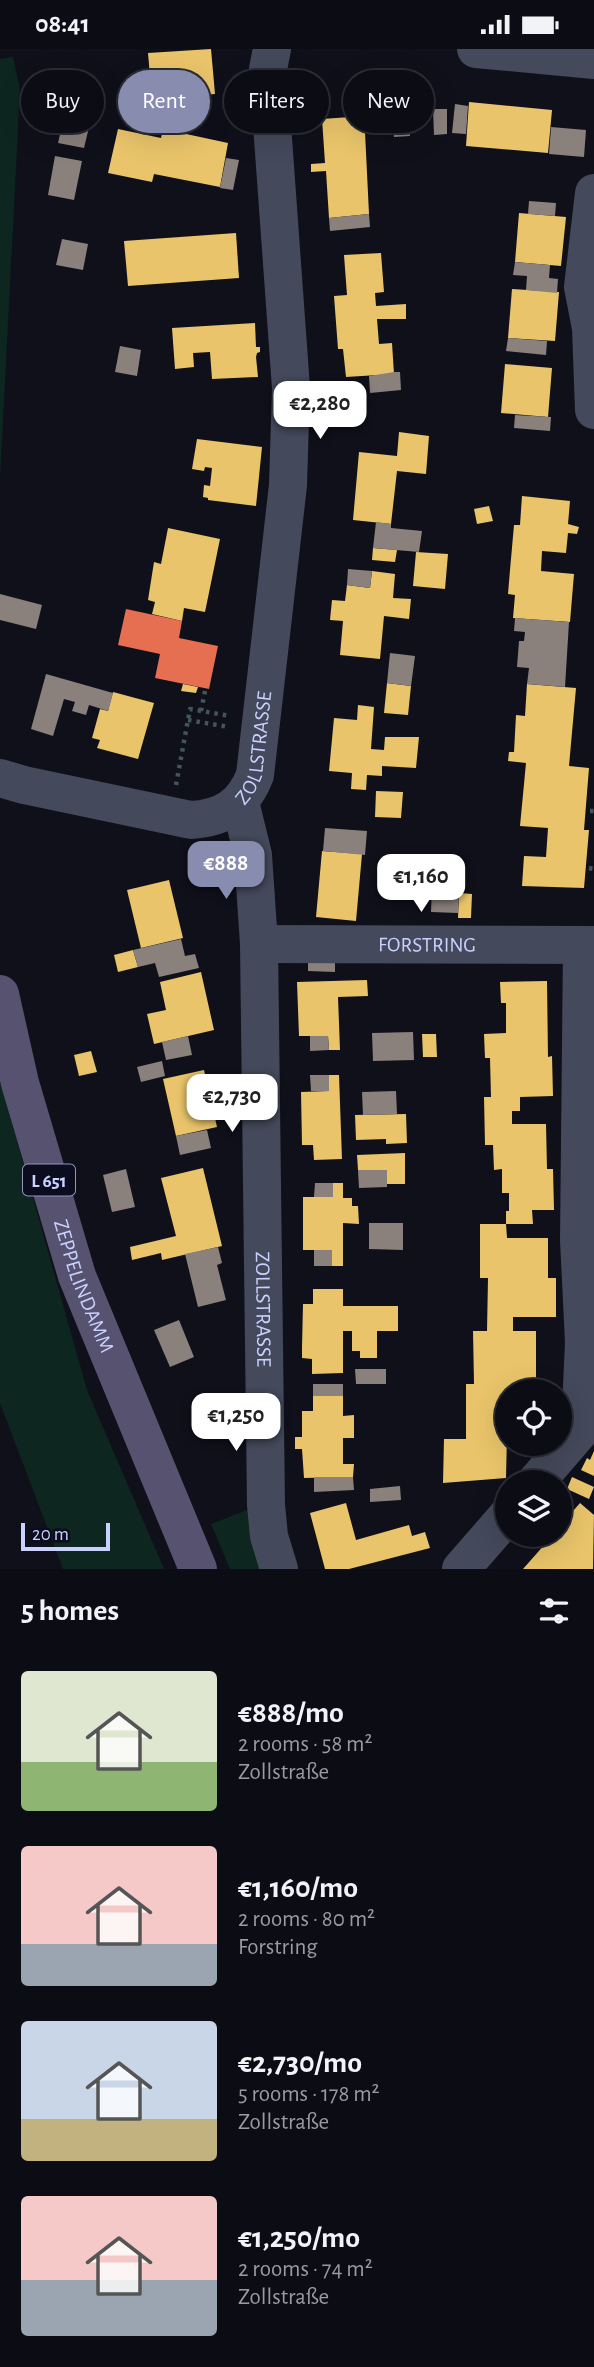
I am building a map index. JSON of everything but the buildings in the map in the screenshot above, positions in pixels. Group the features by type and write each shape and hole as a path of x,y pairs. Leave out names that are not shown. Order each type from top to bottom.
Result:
{"main road":[{"name":"ZEPPELINDAMM","path":"0,994 20,1083 77,1276 198,1569"}],"street":[{"name":"ZOLLSTRASSE","path":"272,49 268,69 291,388 291,438 257,766 251,785 240,801 253,855 259,944 266,1505 270,1536 279,1569"},
{"path":"476,49 594,60"},
{"path":"594,193 583,288 591,328 594,409"},
{"path":"0,778 191,820 213,818 225,813 240,801"},
{"name":"FORSTRING","path":"259,944 588,945"},
{"path":"546,1470 580,1431 584,1342 579,1240 588,945"},
{"path":"461,1569 495,1530"}],"path":[{"path":"201,711 205,691"},
{"path":"170,817 190,709 218,713"}],"green space":[{"path":"13,57 20,90 0,478 0,59"},
{"path":"0,1081 87,1390 164,1569 63,1569 0,1403"},
{"path":"252,1508 269,1569 230,1569 211,1524"}]}
